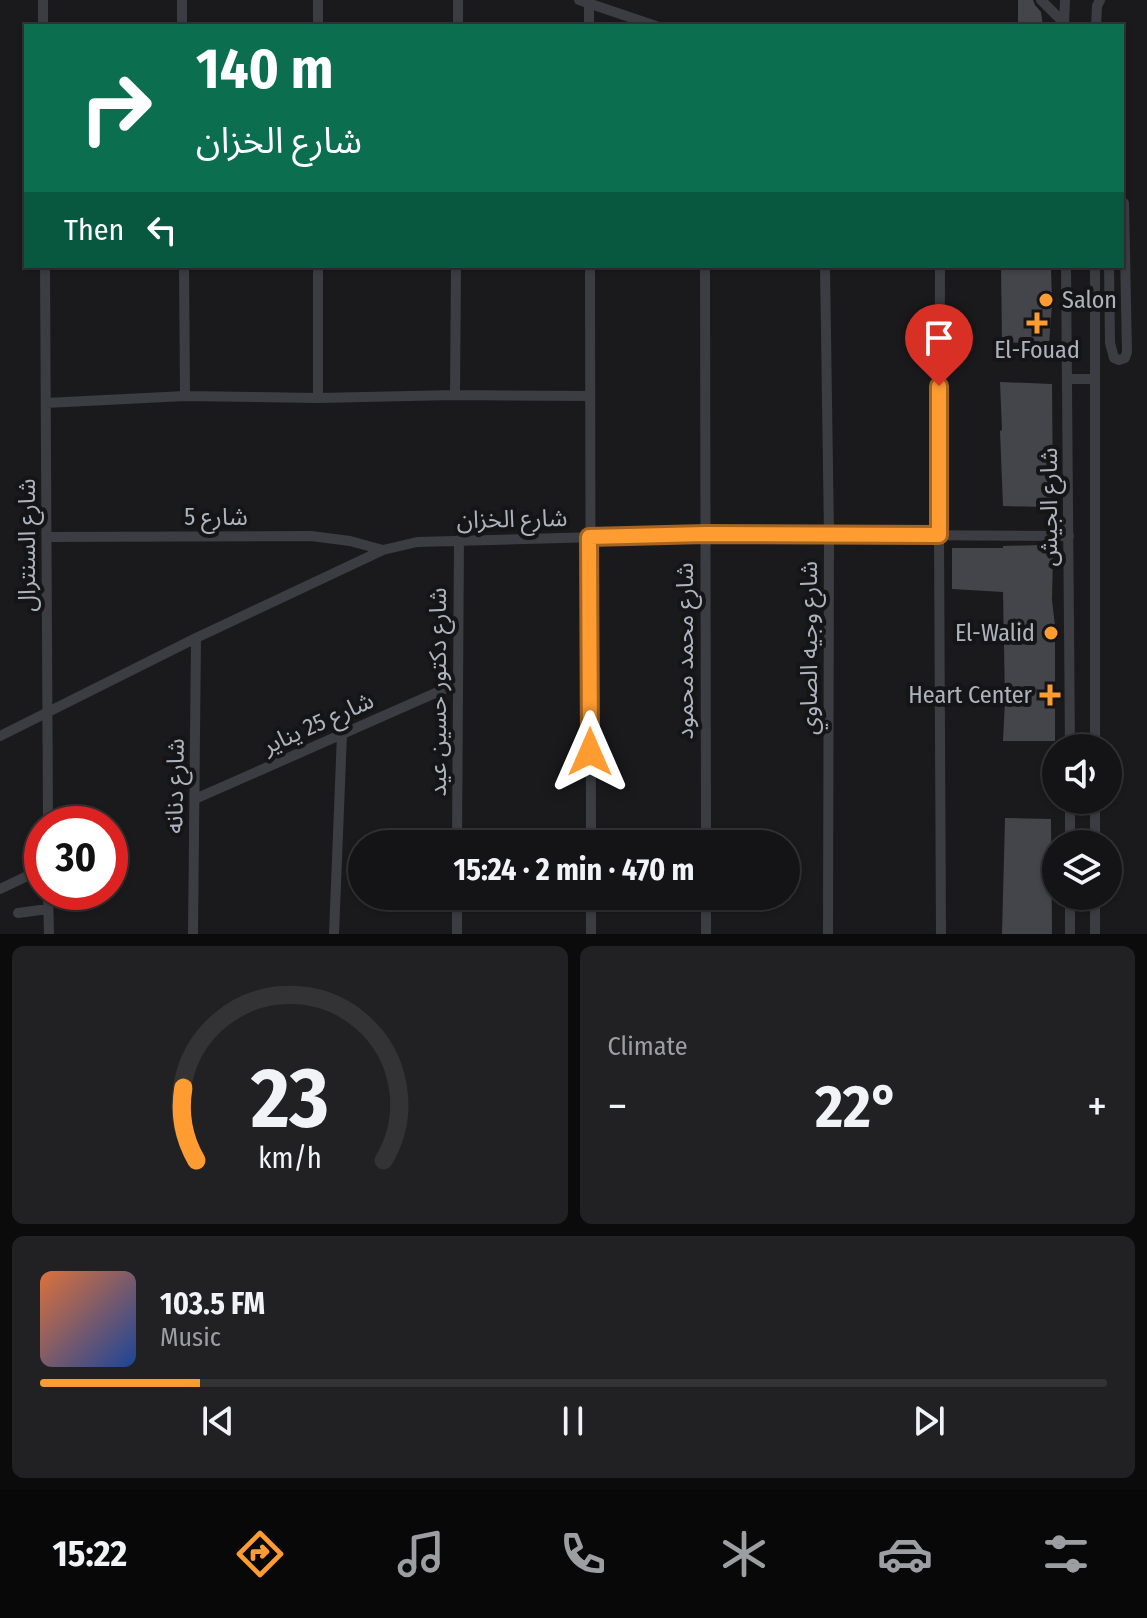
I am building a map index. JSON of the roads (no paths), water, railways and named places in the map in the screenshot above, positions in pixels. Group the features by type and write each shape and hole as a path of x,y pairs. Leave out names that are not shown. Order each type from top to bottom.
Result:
{"street":[{"path":"43,0 43,24"},
{"path":"182,0 182,24"},
{"path":"318,0 318,24"},
{"path":"458,0 458,24"},
{"path":"1041,0 1064,24"},
{"path":"1064,24 1065,0"},
{"path":"589,24 586,1 650,24"},
{"path":"1096,24 1097,2"},
{"path":"1109,268 1110,343 1114,358 1119,360 1125,358 1127,352 1124,203"},
{"name":"شارع السنترال","path":"45,268 48,806"},
{"path":"184,268 185,396"},
{"path":"318,268 318,398"},
{"path":"455,395 456,268"},
{"path":"590,268 591,830"},
{"name":"شارع محمد محمود","path":"705,268 706,830"},
{"name":"شارع وجيه الصاوي","path":"825,268 829,535 828,934"},
{"path":"940,268 941,934"},
{"name":"شارع الجيش","path":"1066,268 1070,734"},
{"name":"شارع الجيش","path":"1095,268 1095,734"},
{"path":"1095,343 1110,343"},
{"path":"1068,379 1095,379"},
{"path":"46,403 185,396 590,396"},
{"name":"شارع الخزان","path":"0,736 196,638 383,550 417,542 705,534 1069,536"},
{"name":"شارع 5","path":"47,537 311,536 350,541 383,550"},
{"name":"شارع دكتور حسين عيد","path":"457,830 459,540"},
{"name":"شارع دنانه","path":"193,934 196,638"},
{"name":"شارع 25 يناير","path":"195,799 458,683"},
{"path":"334,934 342,734"},
{"path":"0,889 24,878"},
{"path":"18,913 40,910"},
{"path":"48,910 49,934"},
{"path":"457,910 457,934"},
{"path":"591,910 591,934"},
{"path":"706,910 706,934"},
{"path":"1070,910 1070,934"},
{"path":"1095,910 1095,934"}],"place":[{"name":"Salon","path":"1046,300"},
{"name":"El-Fouad","path":"1037,323"},
{"name":"El-Walid","path":"1051,633"},
{"name":"Heart Center","path":"1050,695"}]}
